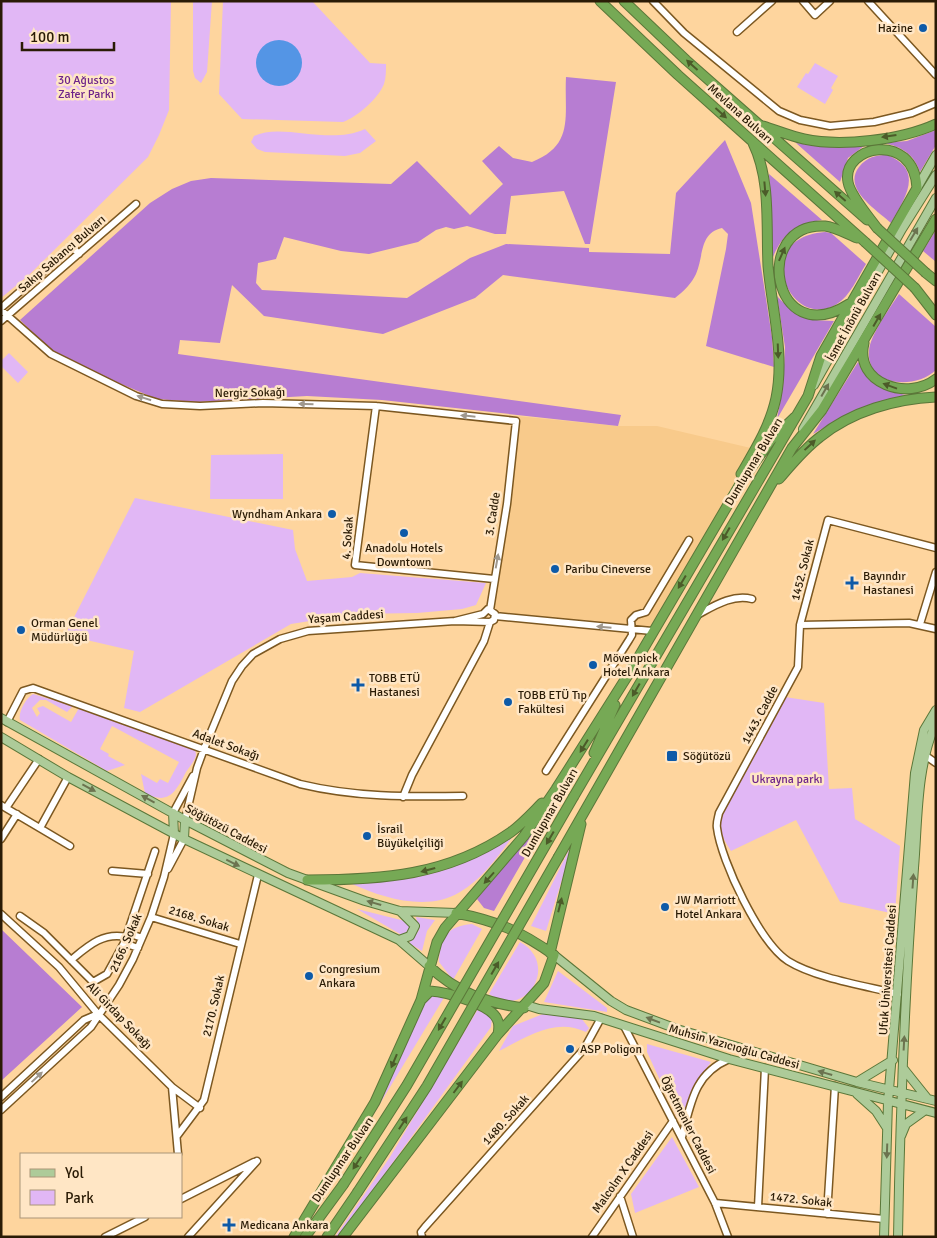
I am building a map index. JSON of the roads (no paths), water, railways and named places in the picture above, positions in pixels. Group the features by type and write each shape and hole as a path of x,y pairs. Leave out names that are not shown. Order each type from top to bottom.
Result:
{"highway":[{"path":"593,1 633,34"},
{"name":"Mevlana Bulvarı","path":"600,1 633,34 915,288"},
{"name":"Mevlana Bulvarı","path":"624,1 759,125 877,228"},
{"path":"759,125 802,138 838,142 909,134 936,124"},
{"path":"708,541 720,510 768,424 778,383 777,326 769,269 766,192 759,155 753,143"},
{"path":"917,188 913,168 906,158 895,152 875,150 858,157 848,173 848,185 877,228 936,281"},
{"name":"Dumlupınar Bulvarı","path":"305,1237 343,1185 407,1085 808,396 821,356 917,188"},
{"name":"Dumlupınar Bulvarı","path":"327,1237 426,1086 792,448 822,410 865,341 936,219"},
{"path":"849,304 830,314 813,315 797,309 782,292 778,275 778,262 784,248 794,237 816,227 834,228 865,242"},
{"path":"926,273 936,276"},
{"path":"915,288 936,306"},
{"path":"915,288 936,315"},
{"path":"865,341 864,358 866,367 883,384 907,390 922,387 936,379"},
{"path":"766,494 808,447 820,436 846,420 893,402 936,397"},
{"path":"307,880 389,878 428,870 460,859 488,846 512,831 556,790 628,675 652,631 708,541 743,479 771,440 795,417"},
{"path":"574,796 628,675"},
{"name":"Dumlupınar Bulvarı","path":"294,1237 375,1102 421,1000 428,966 437,942 456,913 518,842 556,790"},
{"name":"Dumlupınar Bulvarı","path":"343,1237 498,1034 544,983 585,811"},
{"path":"456,913 507,926 528,937 552,954"},
{"path":"428,966 453,986 468,994 489,1002 525,1006"},
{"path":"421,1000 430,990 441,991 467,1000 492,1012 499,1025 498,1034"}],"main road":[{"path":"917,188 936,155"},
{"name":"İsmet İnönü Bulvarı","path":"808,396 902,229 936,175"},
{"name":"İsmet İnönü Bulvarı","path":"792,448 936,198"},
{"name":"Ufuk Üniversitesi Caddesi","path":"884,1237 888,1102 921,753 924,730 936,710"},
{"name":"Söğütözü Caddesi","path":"4,720 184,820 270,865 307,880 400,911 456,913"},
{"name":"Ufuk Üniversitesi Caddesi","path":"898,1237 900,1104 921,753 936,723"},
{"name":"Söğütözü Caddesi","path":"1,737 68,777 174,834 399,940 428,966"},
{"path":"173,813 174,834"},
{"path":"184,820 184,839"},
{"path":"399,940 410,936 415,926 400,911"},
{"name":"Muhsin Yazıcıoğlu Caddesi","path":"552,954 611,1002 626,1010 677,1029 857,1082 932,1100"},
{"path":"898,994 907,996"},
{"name":"Muhsin Yazıcıoğlu Caddesi","path":"525,1006 602,1018 729,1059 936,1114"},
{"path":"857,1082 893,1060"},
{"path":"903,1068 932,1100"},
{"path":"856,1093 876,1111 887,1129"},
{"path":"900,1138 906,1124 924,1111"}],"street":[{"path":"653,1 684,33 779,111 800,120 830,126 874,122 912,113 936,103"},
{"path":"737,32 772,1"},
{"path":"803,1 815,15 830,1"},
{"path":"868,1 936,75"},
{"name":"Sakıp Sabancı Bulvarı","path":"4,319 136,204"},
{"path":"71,246 79,254"},
{"name":"Sakıp Sabancı Bulvarı","path":"1,309 62,255"},
{"name":"Nergiz Sokağı","path":"1,309 4,319 51,354 136,396 162,404 200,406 264,403 376,406 516,421"},
{"name":"4. Sokak","path":"376,406 355,565 494,579"},
{"name":"3. Cadde","path":"490,610 507,504 516,421"},
{"name":"1452. Sokak","path":"800,625 828,520 936,548"},
{"path":"546,771 632,635 630,629 631,620 636,615 646,612 689,540"},
{"path":"920,624 936,572"},
{"path":"696,616 734,598 752,599"},
{"path":"490,610 495,616"},
{"name":"Yaşam Caddesi","path":"184,820 197,768 232,681 242,666 267,646 280,639 308,631 486,619 490,610"},
{"path":"403,797 412,775 484,640 486,619 495,616 652,631"},
{"path":"800,625 920,624 936,629"},
{"name":"1443. Cadde","path":"800,625 798,667 718,813 716,827 720,844 744,901 770,943 782,956 796,965 822,974 898,994"},
{"name":"Adalet Sokağı","path":"4,720 23,691 32,688 270,774 320,789 403,797 463,796"},
{"path":"921,753 936,763"},
{"path":"39,759 4,806 70,846"},
{"name":"Yaşam Caddesi","path":"173,813 197,768"},
{"path":"40,828 68,777"},
{"path":"1,839 17,814"},
{"name":"2166. Sokak","path":"1,1110 91,1027 119,985 138,948 150,917 164,877 174,834"},
{"name":"2166. Sokak","path":"164,877 184,839"},
{"path":"20,916 44,933 93,982 106,974 126,938 155,852"},
{"path":"112,871 148,874"},
{"name":"2170. Sokak","path":"177,1136 200,1108 204,1100 258,875"},
{"name":"Ali Girdap Sokağı","path":"1,914 59,967 98,1014 172,1087 200,1108"},
{"name":"2168. Sokak","path":"150,917 240,944"},
{"path":"71,960 100,938 110,935 142,938"},
{"path":"126,938 138,948"},
{"path":"1,1096 84,1020 98,1014"},
{"name":"1480. Sokak","path":"421,1234 584,1049 602,1018"},
{"name":"Öğretmenler Caddesi","path":"624,1026 715,1203 728,1237"},
{"path":"682,1137 692,1101 702,1077 715,1064 729,1059"},
{"path":"758,1207 765,1068"},
{"path":"827,1214 835,1086"},
{"path":"172,1087 178,1153"},
{"name":"Malcolm X Caddesi","path":"592,1237 673,1121"},
{"path":"182,1198 257,1161 188,1237"},
{"path":"620,1196 633,1237"},
{"name":"1472. Sokak","path":"715,1203 884,1219"},
{"path":"105,1237 143,1218"}],"water":[{"path":"279,40 292,44 298,50 302,63 298,76 292,82 279,86 266,82 260,76 256,63 260,50 266,44"}],"place":[{"name":"Hazine","path":"923,28"},
{"name":"Wyndham Ankara","path":"332,514"},
{"name":"Anadolu Hotels Downtown","path":"404,533"},
{"name":"Paribu Cineverse","path":"555,569"},
{"name":"Bayındır Hastanesi","path":"852,583"},
{"name":"Orman Genel Müdürlüğü","path":"21,630"},
{"name":"Mövenpick Hotel Ankara","path":"593,665"},
{"name":"TOBB ETÜ Hastanesi","path":"358,685"},
{"name":"TOBB ETÜ Tıp Fakültesi","path":"508,702"},
{"name":"Söğütözü","path":"672,756"},
{"name":"İsrail Büyükelçiliği","path":"367,836"},
{"name":"JW Marriott Hotel Ankara","path":"665,907"},
{"name":"Congresium Ankara","path":"309,976"},
{"name":"ASP Poligon","path":"570,1049"},
{"name":"Medicana Ankara","path":"229,1225"}],"park label":[{"name":"30 Ağustos Zafer Parkı","path":"86,87"},
{"name":"Ukrayna parkı","path":"787,779"}]}
